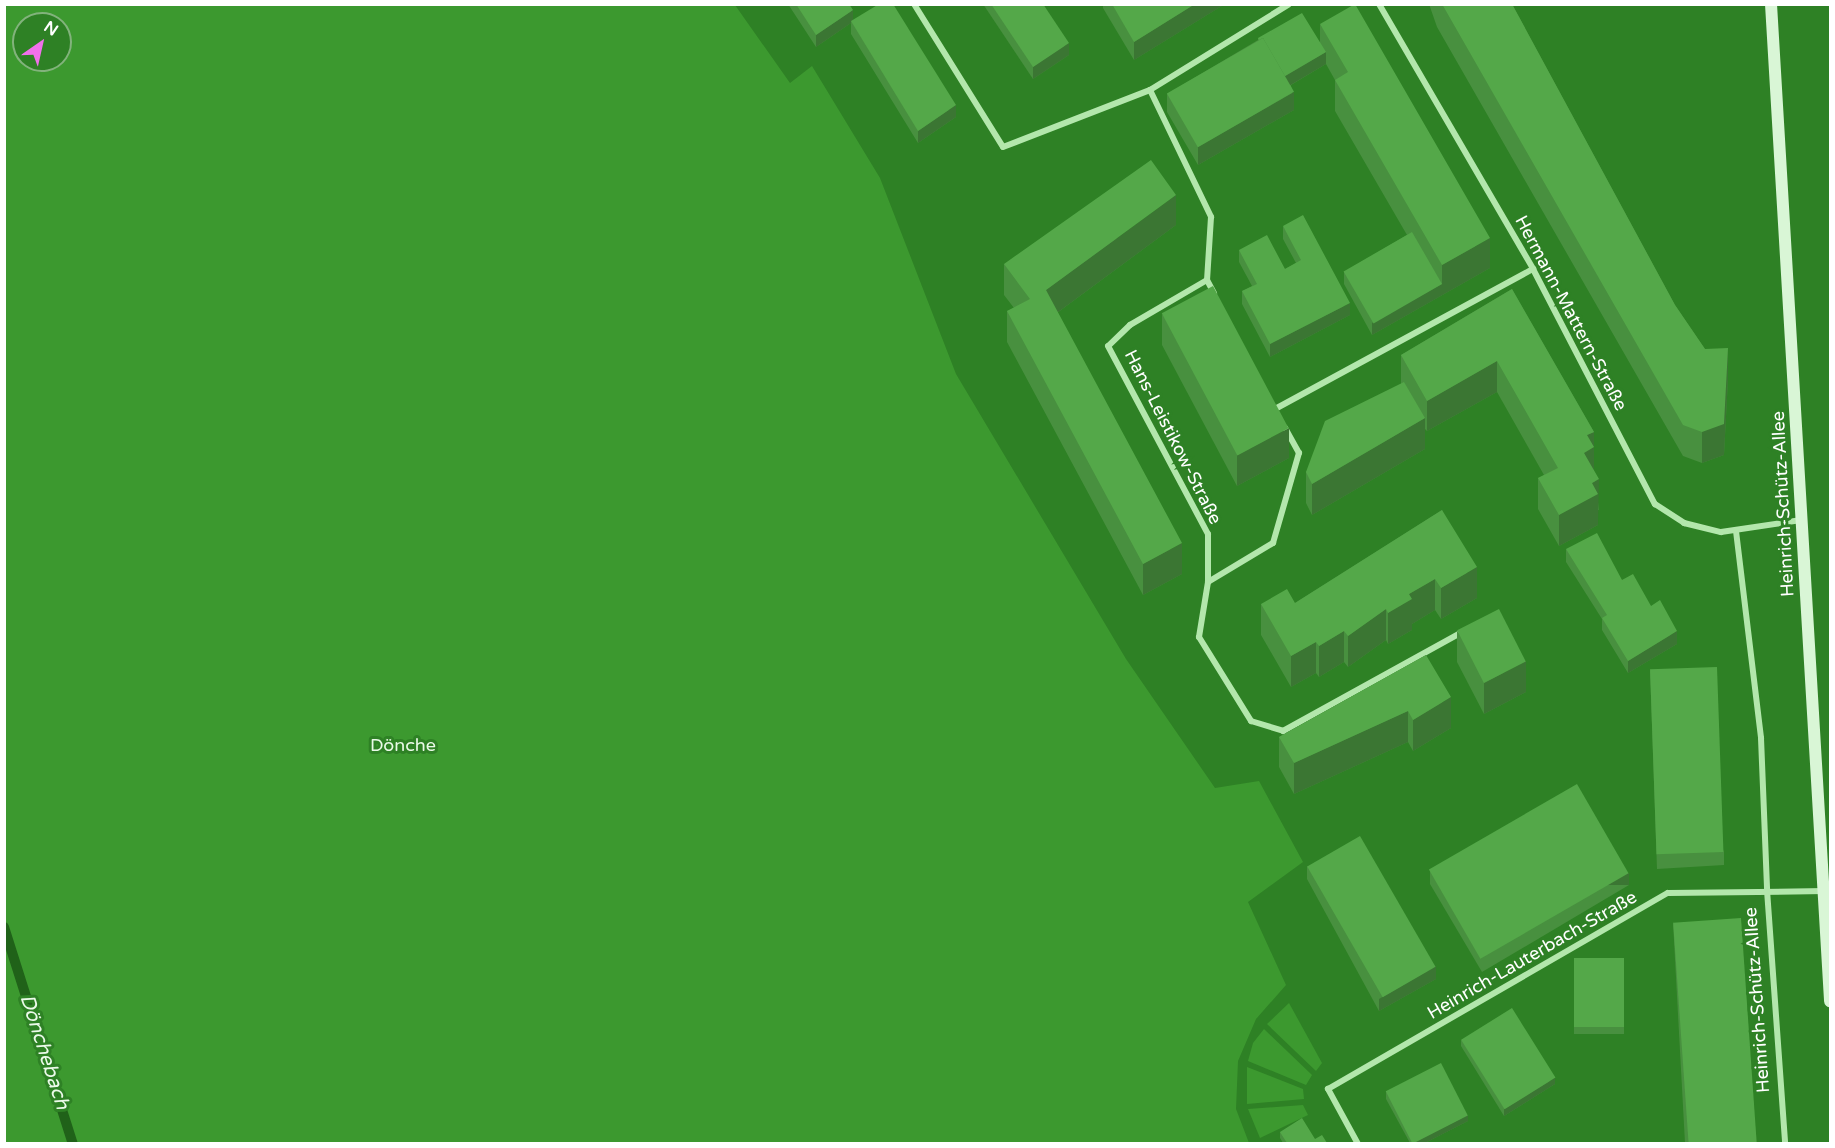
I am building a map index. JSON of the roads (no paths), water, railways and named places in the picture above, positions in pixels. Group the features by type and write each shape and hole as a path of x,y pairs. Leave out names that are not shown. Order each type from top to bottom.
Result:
{"main road":[{"name":"Heinrich-Schütz-Allee","path":"1771,4 1830,1001"}],"street":[{"path":"914,4 1003,147 1150,90 1289,4"},
{"name":"Hermann-Mattern-Straße","path":"1379,4 1533,269 1655,504 1684,523 1736,531 1802,520"},
{"path":"1150,90 1211,217 1207,280 1218,301"},
{"path":"1273,406 1533,269"},
{"name":"Hans-Leistikow-Straße","path":"1207,280 1130,325 1108,346 1208,534 1208,582"},
{"path":"1268,396 1299,453 1273,543 1208,582 1199,637 1251,721 1283,731 1472,627"},
{"name":"Heinrich-Schütz-Allee","path":"1736,531 1761,738 1767,890 1785,1143"},
{"name":"Heinrich-Lauterbach-Straße","path":"1358,1143 1328,1089 1668,893 1825,891"}],"waterway":[{"name":"Dönchebach","path":"4,927 73,1144"}],"park label":[{"name":"Dönche","path":"403,745"}]}
